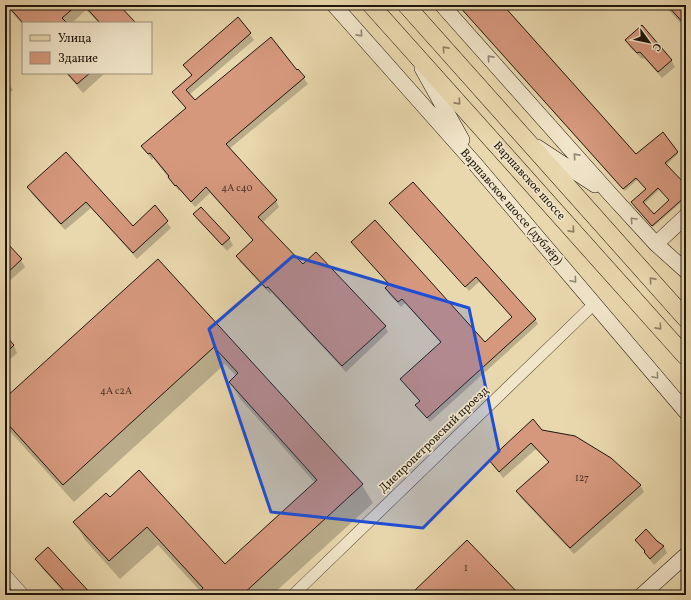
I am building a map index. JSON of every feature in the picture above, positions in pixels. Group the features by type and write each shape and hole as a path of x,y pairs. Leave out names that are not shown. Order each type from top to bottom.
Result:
{"main road":[{"name":"Варшавское шоссе (дублёр)","path":"334,5 476,165 686,412"},
{"name":"Варшавское шоссе","path":"371,5 686,357"},
{"name":"Варшавское шоссе","path":"406,5 686,319"},
{"path":"442,5 611,195 656,244 686,271"},
{"path":"413,52 476,165"},
{"path":"526,140 611,195"},
{"path":"656,244 686,216"},
{"path":"642,595 686,555"}],"street":[{"name":"Днепропетровский проезд","path":"293,595 594,304"},
{"path":"5,574 24,595"}],"highlighted area":[{"path":"293,256 469,308 499,451 423,528 271,512 209,329"}],"building":[{"path":"7,5 51,5 56,10 62,5 77,5 62,18 66,22 22,22"},
{"path":"84,5 119,5 135,22 99,22"},
{"path":"458,5 503,5 636,154 663,132 678,152 665,163 686,185 686,196 652,226 631,202 646,189 636,178 623,189","holes":["658,188 669,200 654,214 643,202"]},
{"path":"667,5 686,5 686,26"},
{"path":"238,17 251,33 186,90 195,100 271,37 297,70 298,69 305,77 226,144 277,200 258,217 303,264 316,252 386,326 342,366 268,287 266,288 236,256 253,240 206,187 191,202 176,185 175,186 168,177 169,176 150,153 148,154 141,146 186,108 172,92 192,75 183,65"},
{"path":"642,25 672,60 658,72 640,52 637,53 625,40"},
{"path":"68,74 89,74 77,84"},
{"path":"66,152 133,226 155,205 168,221 133,253 86,202 61,224 27,187"},
{"path":"413,182 536,319 427,418 415,405 420,401 400,379 441,342 402,299 398,302 385,288 389,284 351,242 375,220 485,342 512,317 476,277 465,287 389,203"},
{"path":"201,207 230,238 222,245 193,214"},
{"path":"5,241 22,259 5,275"},
{"path":"158,259 363,484 242,595 196,595 203,588 147,527 109,561 73,522 106,493 110,497 139,470 225,564 317,480 229,382 238,373 214,347 63,485 5,421 5,398"},
{"path":"5,335 14,345 5,354"},
{"path":"533,419 542,430 575,436 611,458 641,485 570,548 516,491 549,462 531,443 499,472 489,460"},
{"path":"646,529 664,546 650,559 635,540"},
{"path":"467,540 520,595 410,595"},
{"path":"48,547 92,595 68,595 35,559"}]}
